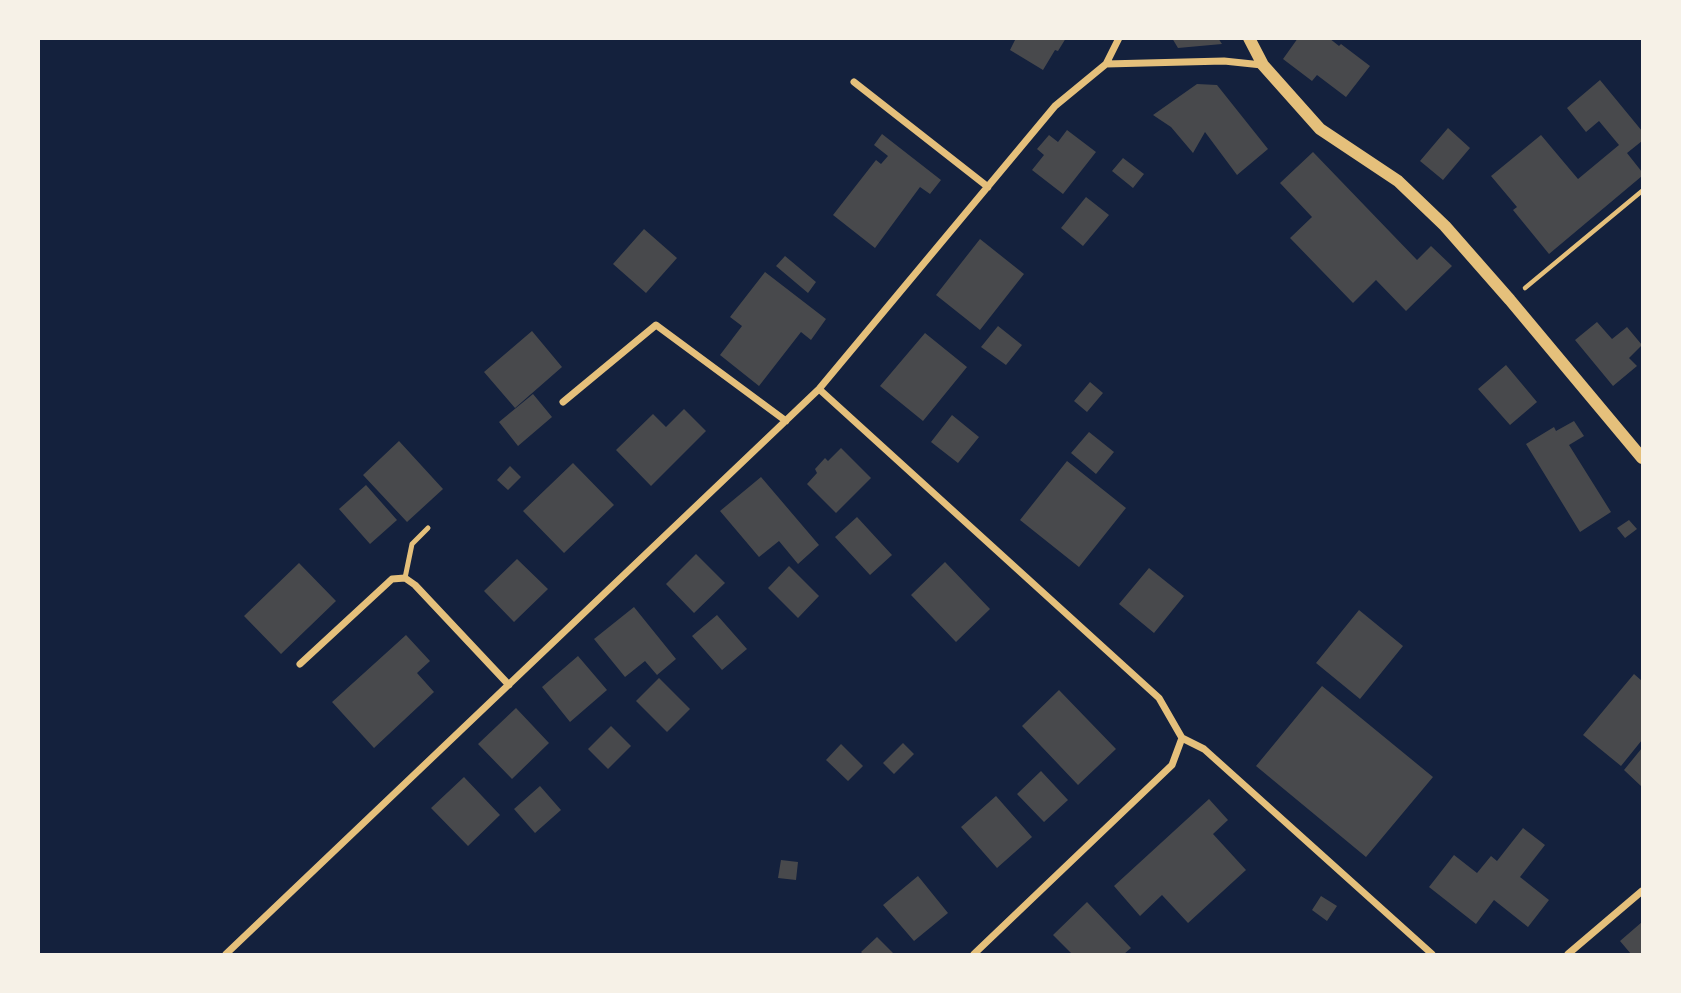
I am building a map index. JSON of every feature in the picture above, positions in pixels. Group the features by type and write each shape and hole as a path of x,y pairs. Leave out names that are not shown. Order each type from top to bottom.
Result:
{"street":[{"path":"226,954 819,388 1055,106 1106,64 1119,38"},
{"path":"1249,38 1263,65 1320,129 1361,155 1407,190 1445,226 1643,458"},
{"path":"1106,64 1224,61 1263,65"},
{"path":"854,82 988,187"},
{"path":"563,402 656,325 786,421"},
{"path":"819,388 1159,698 1182,738 1204,749 1432,954"},
{"path":"300,664 392,579 405,578 415,585 509,685"},
{"path":"974,954 1172,765 1182,738"},
{"path":"1568,954 1643,891"}],"lane":[{"path":"405,578 412,544 428,528"}],"path":[{"path":"1510,300 1643,191"}],"building":[{"path":"1016,38 1066,38 1043,70 1010,50"},
{"path":"1172,38 1218,38 1222,44 1178,48"},
{"path":"1298,38 1329,38 1370,66 1346,97 1317,75 1312,81 1283,59"},
{"path":"1600,80 1642,131 1642,141 1627,153 1642,172 1642,176 1549,254 1513,210 1517,207 1491,176 1541,135 1578,179 1619,145 1599,121 1586,132 1567,108"},
{"path":"1197,84 1217,85 1268,149 1237,175 1205,132 1193,153 1171,127 1153,115"},
{"path":"1448,128 1470,148 1443,180 1420,161"},
{"path":"1067,130 1096,152 1063,194 1032,170 1044,155 1037,149 1049,135 1058,142"},
{"path":"882,134 941,180 930,194 920,187 875,248 833,215 876,160 881,164 888,156 874,145"},
{"path":"1313,152 1417,260 1431,246 1452,266 1406,311 1376,280 1353,303 1290,238 1312,217 1280,183"},
{"path":"1123,158 1144,174 1133,188 1112,171"},
{"path":"1086,197 1109,215 1083,246 1061,228"},
{"path":"644,229 677,258 646,293 613,264"},
{"path":"980,239 1024,274 980,330 936,295"},
{"path":"785,256 816,282 808,293 776,266"},
{"path":"765,272 826,319 811,340 801,332 759,386 720,355 742,326 730,317"},
{"path":"1597,322 1612,339 1627,327 1642,345 1629,358 1637,366 1613,386 1575,340"},
{"path":"998,326 1022,345 1006,365 981,347"},
{"path":"532,331 562,367 515,408 484,372"},
{"path":"925,333 967,367 923,421 880,386"},
{"path":"1506,365 1537,402 1510,425 1478,389"},
{"path":"1090,382 1103,393 1087,412 1074,401"},
{"path":"533,394 552,417 518,446 499,422"},
{"path":"684,409 706,431 651,486 616,450 653,414 666,427"},
{"path":"952,415 979,437 958,463 931,442"},
{"path":"1574,421 1584,436 1569,445 1611,512 1580,532 1526,444 1554,427 1556,431"},
{"path":"1089,432 1114,452 1096,474 1071,453"},
{"path":"399,441 443,489 407,522 363,475"},
{"path":"841,448 871,478 836,513 807,484 825,458 828,461"},
{"path":"1067,461 1126,508 1079,567 1020,520"},
{"path":"573,463 614,505 564,553 523,511"},
{"path":"510,466 521,477 508,490 497,480"},
{"path":"761,477 819,545 798,564 779,541 759,557 720,511"},
{"path":"366,485 397,520 370,544 339,509"},
{"path":"857,517 892,555 870,575 835,537"},
{"path":"1629,520 1637,529 1625,538 1617,528"},
{"path":"696,554 725,583 694,613 666,584"},
{"path":"517,559 548,589 514,622 484,591"},
{"path":"945,562 990,609 956,642 911,595"},
{"path":"299,563 336,601 281,654 244,616"},
{"path":"789,566 819,596 798,618 768,588"},
{"path":"1149,568 1184,596 1154,633 1119,604"},
{"path":"634,607 676,659 657,675 645,661 625,677 594,639"},
{"path":"1359,610 1403,646 1360,699 1316,663"},
{"path":"717,615 747,649 722,670 692,636"},
{"path":"406,635 430,661 417,673 434,692 374,748 332,702"},
{"path":"578,656 607,690 570,722 542,687"},
{"path":"1634,674 1642,681 1642,740 1621,766 1583,735"},
{"path":"659,678 690,709 667,732 636,701"},
{"path":"1322,686 1433,777 1366,857 1256,766"},
{"path":"1059,690 1116,749 1078,785 1022,726"},
{"path":"516,708 549,743 512,779 478,744"},
{"path":"611,726 631,746 608,769 588,749"},
{"path":"903,743 914,754 894,774 883,763"},
{"path":"841,744 863,766 848,781 826,760"},
{"path":"1642,748 1642,787 1624,770"},
{"path":"1041,771 1068,800 1044,822 1017,794"},
{"path":"464,777 500,815 468,846 431,808"},
{"path":"540,786 561,810 535,833 514,809"},
{"path":"996,796 1032,837 997,868 961,827"},
{"path":"1209,799 1228,820 1213,834 1246,870 1188,923 1162,895 1140,916 1114,886"},
{"path":"1523,828 1545,845 1520,877 1549,900 1528,927 1494,900 1476,924 1429,887 1454,855 1477,873 1491,856 1497,861"},
{"path":"781,860 798,862 796,880 778,878"},
{"path":"918,876 948,913 914,941 883,905"},
{"path":"1321,896 1337,906 1327,921 1312,910"},
{"path":"1087,902 1131,948 1124,954 1072,954 1053,935"},
{"path":"1642,922 1642,954 1631,954 1620,941"},
{"path":"877,937 894,954 861,952"}]}
